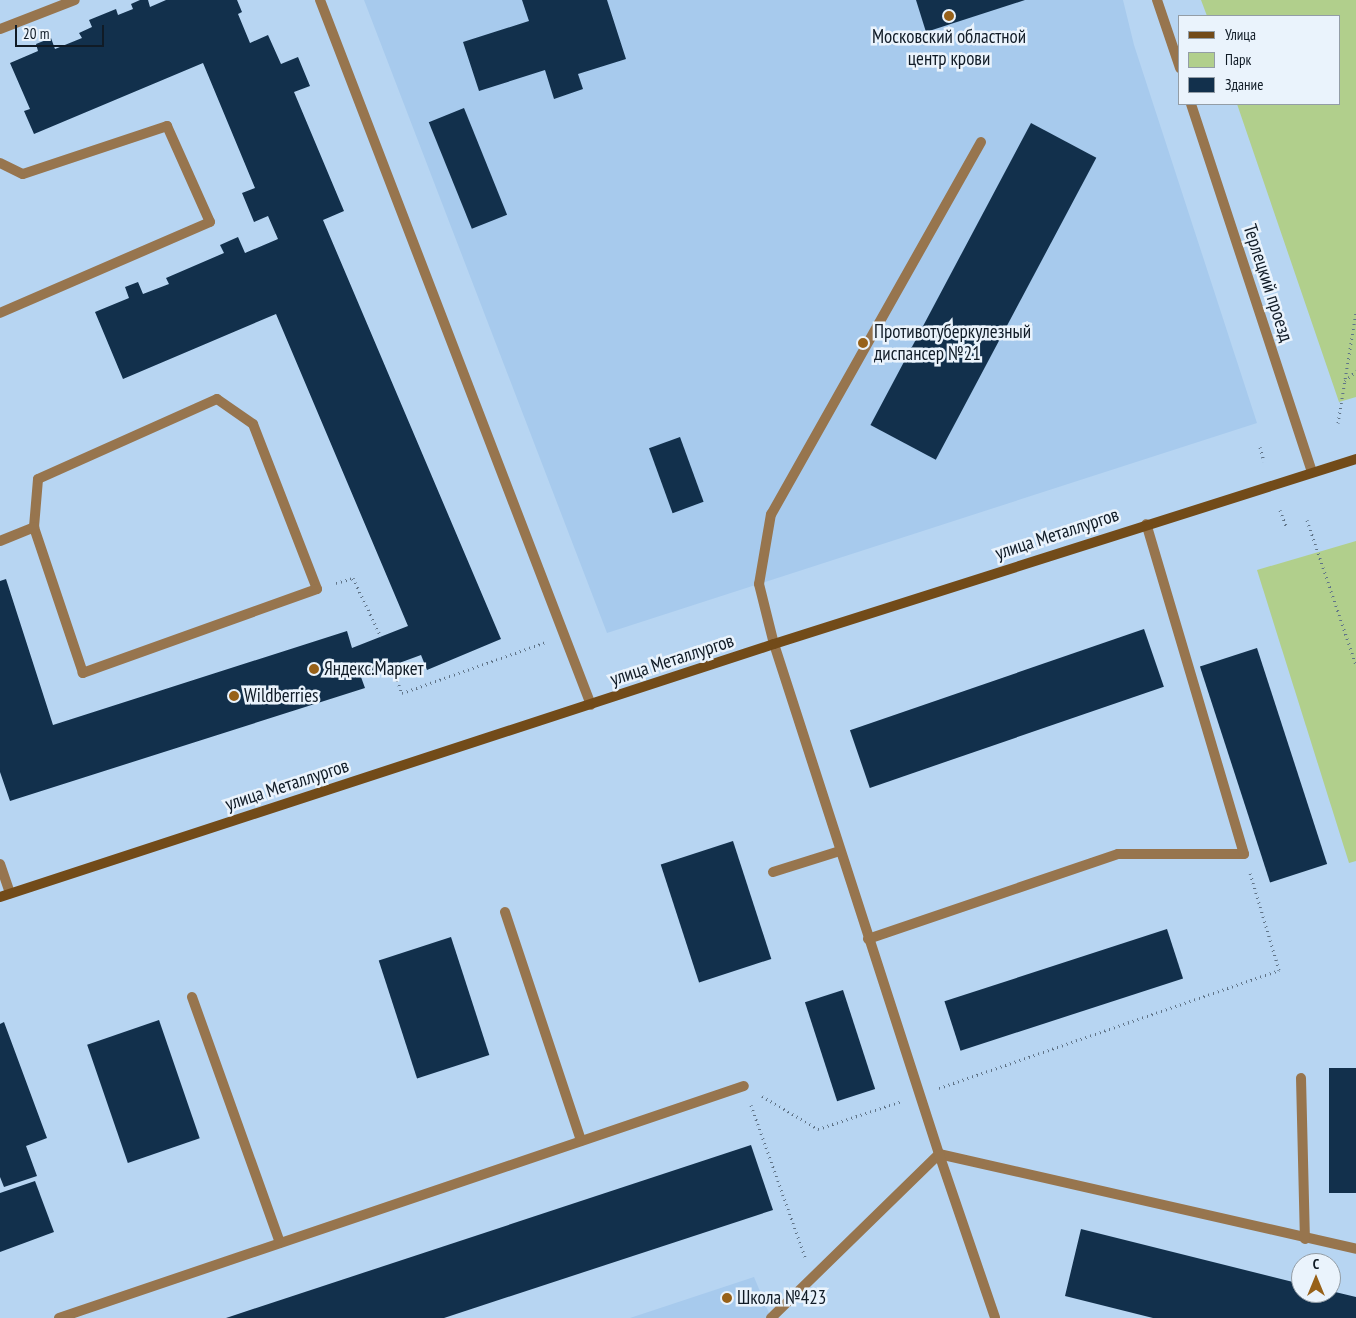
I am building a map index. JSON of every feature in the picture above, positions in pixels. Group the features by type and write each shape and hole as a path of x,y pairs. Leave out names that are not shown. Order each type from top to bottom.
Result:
{"street":[{"path":"0,29 75,0"},
{"path":"320,0 591,705"},
{"path":"1157,0 1178,62"},
{"name":"Терлецкий проезд","path":"1191,105 1312,472"},
{"path":"0,163 23,174 167,126 210,222 0,313"},
{"path":"981,142 771,514 760,584 774,644 868,939 995,1318"},
{"path":"217,399 253,424 317,589 83,673 34,527 38,479 217,399"},
{"name":"улица Металлургов","path":"5,895 774,644 1146,524 1356,459"},
{"path":"868,939 1118,854 1244,854 1146,524"},
{"path":"0,542 34,527"},
{"path":"773,872 840,851"},
{"path":"0,864 5,895"},
{"path":"505,912 581,1141"},
{"path":"192,997 280,1243"},
{"path":"1301,1078 1305,1239"},
{"path":"59,1318 744,1086"},
{"path":"939,1154 1305,1239 1356,1249"},
{"path":"771,1318 939,1154"}],"path":[{"path":"1338,423 1356,312"},
{"path":"1345,381 1356,371"},
{"path":"1260,447 1264,461"},
{"path":"1280,510 1286,526"},
{"path":"1307,520 1356,665"},
{"path":"317,589 353,578 381,637"},
{"path":"392,666 402,694 564,635"},
{"path":"744,1086 818,1129 1279,970 1244,854"},
{"path":"744,1086 813,1278"}],"shaded area":[{"name":"Противотуберкулезный диспансер №21","path":"364,0 1123,0 1134,45 1257,423 607,633"},
{"name":"Школа №423","path":"754,1277 771,1318 630,1318"}],"green space":[{"path":"1201,0 1356,0 1356,397 1339,402 1237,105 1341,105 1341,15 1207,15"},
{"path":"1356,541 1356,861 1349,863 1257,570"}],"building":[{"path":"140,0 148,0 150,7 166,0 237,0 242,12 238,14 250,43 268,35 281,64 298,57 310,86 294,92 344,211 323,220 501,639 427,670 421,655 361,677 365,688 10,801 0,772 0,581 6,579 53,725 347,631 352,648 408,626 276,314 123,379 95,312 129,298 125,287 138,282 143,294 169,284 166,278 224,253 220,245 238,237 245,253 278,239 268,216 254,222 242,193 255,188 203,63 34,134 24,111 30,109 10,63 38,51 36,44 51,38 55,49 82,38 79,33 92,27 89,20 116,9 118,15 133,9 131,4"},
{"path":"522,0 607,0 626,59 578,74 583,89 554,99 545,70 479,91 463,42 529,21"},
{"name":"Московский областной центр крови","path":"916,0 1025,0 926,32"},
{"path":"464,108 507,215 472,229 429,122"},
{"path":"1031,123 1096,158 936,460 870,425"},
{"path":"680,437 704,502 673,513 649,448"},
{"path":"1144,629 1164,687 870,788 850,730"},
{"path":"1257,648 1327,864 1270,882 1200,667"},
{"path":"733,841 771,959 699,982 661,864"},
{"path":"1167,929 1183,978 961,1051 944,1001"},
{"path":"451,937 489,1055 417,1078 379,960"},
{"path":"843,990 875,1089 837,1101 805,1002"},
{"path":"159,1020 200,1138 128,1163 87,1045"},
{"path":"4,1022 47,1138 26,1146 37,1176 4,1187 0,1177 0,1024"},
{"path":"1329,1068 1356,1068 1356,1193 1329,1193"},
{"path":"751,1145 773,1210 444,1318 226,1318"},
{"path":"35,1181 54,1232 0,1252 0,1193"},
{"path":"1081,1229 1291,1282 1291,1303 1341,1303 1341,1293 1356,1297 1356,1318 1153,1318 1065,1296"}],"place":[{"name":"Московский областной центр крови","path":"949,16"},
{"name":"Противотуберкулезный диспансер №21","path":"863,343"},
{"name":"Яндекс.Маркет","path":"314,669"},
{"name":"Wildberries","path":"234,696"},
{"name":"Школа №423","path":"727,1298"}]}
